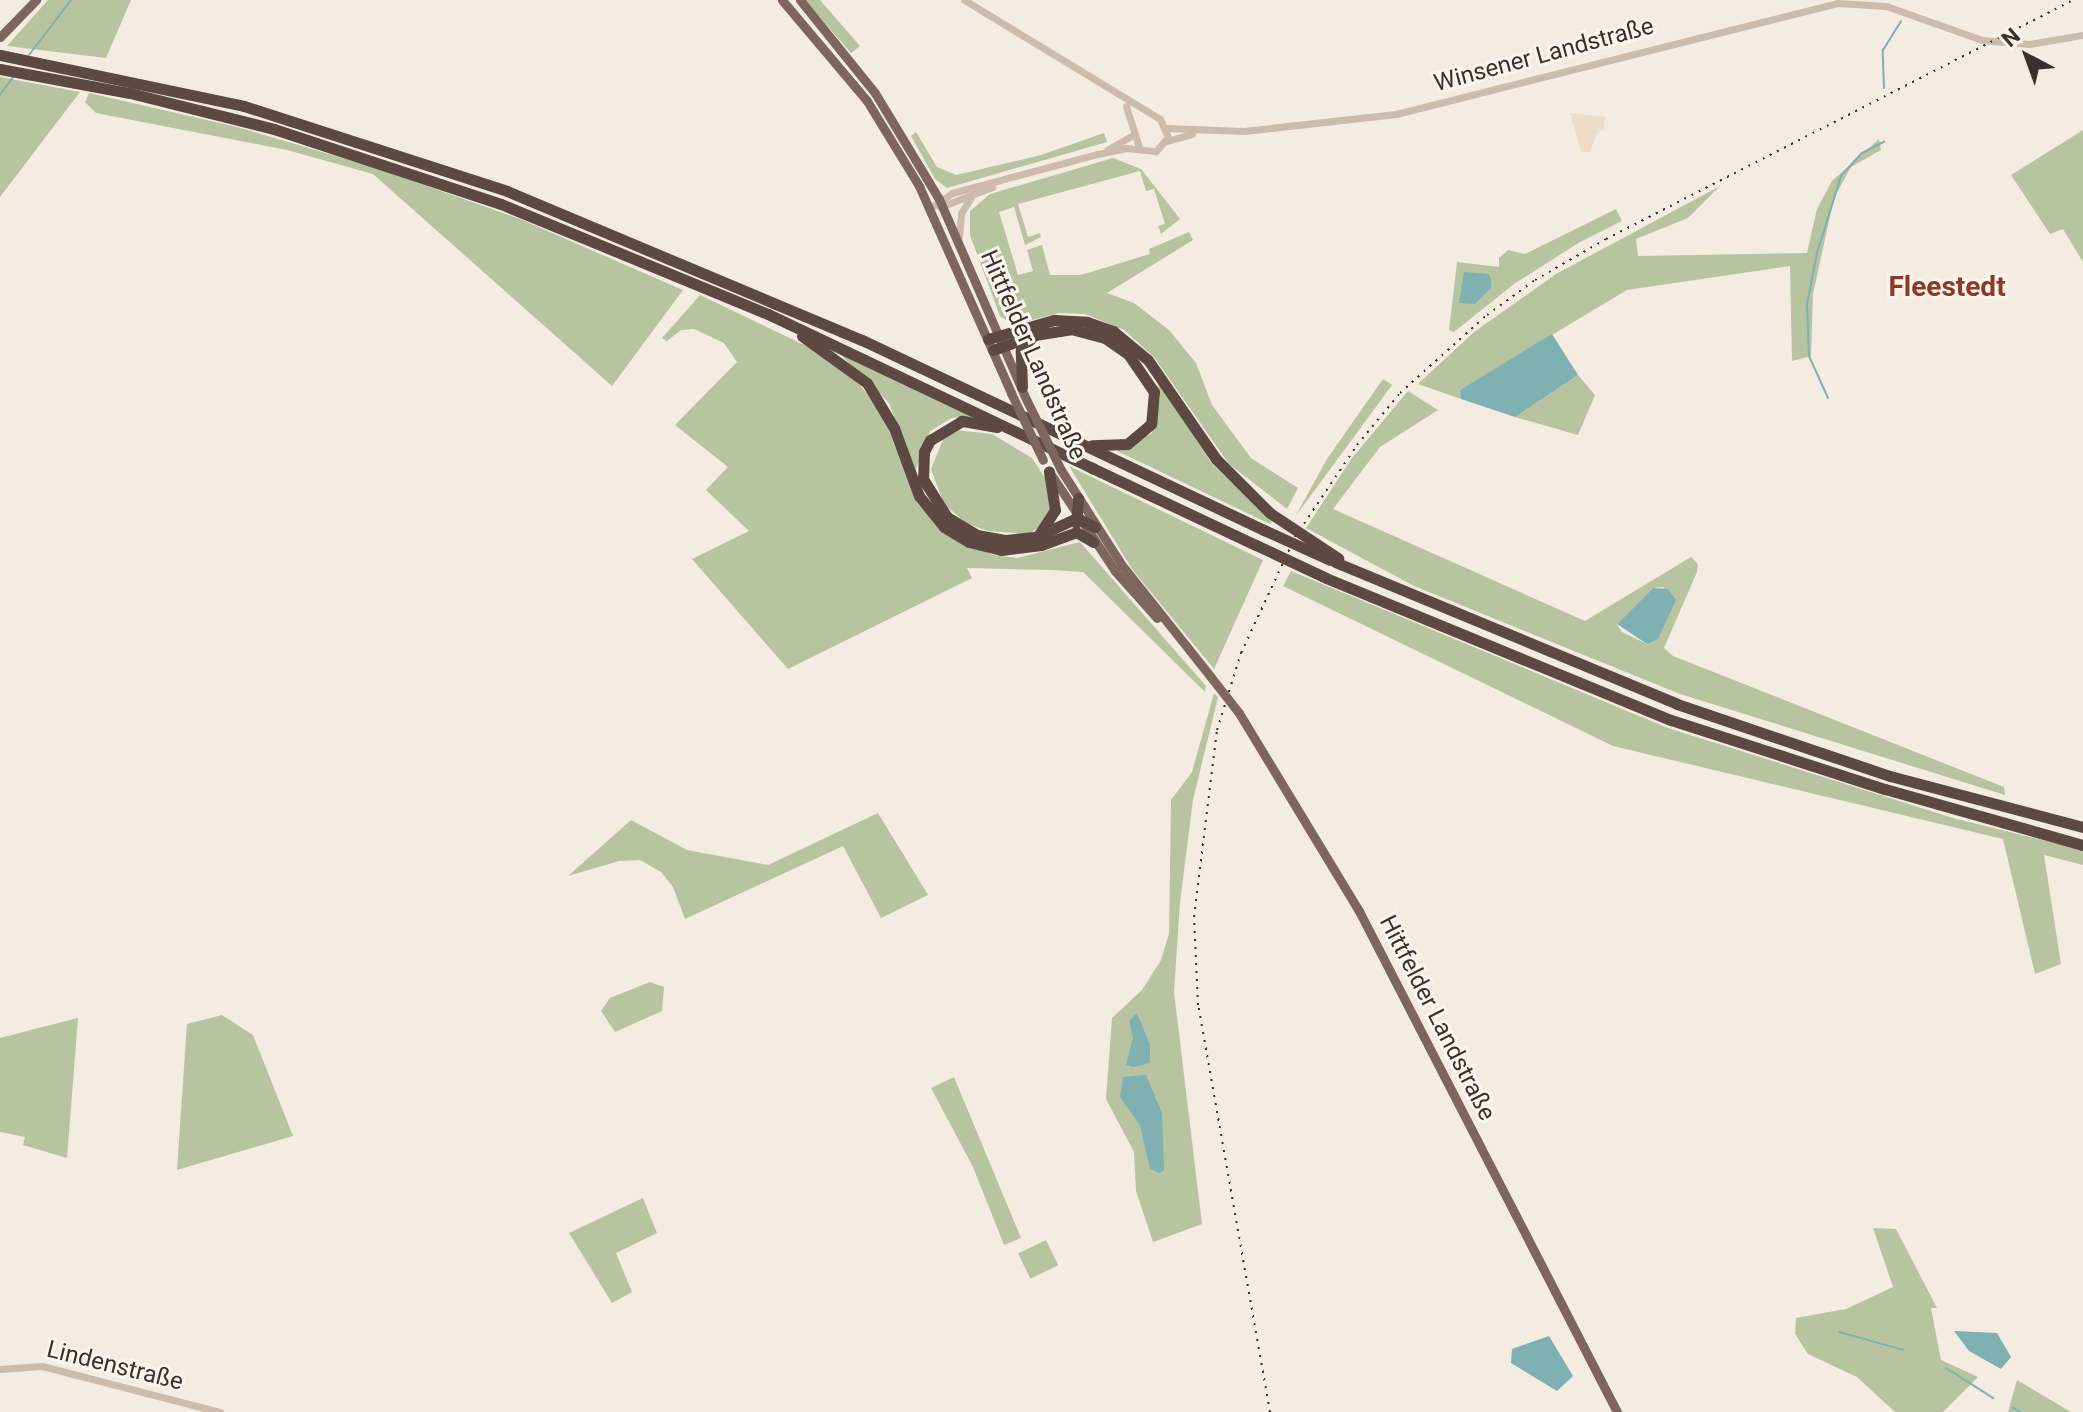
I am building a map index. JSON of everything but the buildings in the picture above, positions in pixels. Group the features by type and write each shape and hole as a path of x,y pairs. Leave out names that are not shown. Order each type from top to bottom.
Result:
{"highway":[{"path":"0,55 131,79 277,115 507,191 762,295 1371,578 1677,704 1890,776 2083,827"},
{"path":"0,69 130,93 274,129 432,179 768,314 1326,578 1637,708 2019,829 2083,845"},
{"path":"768,314 867,383 894,428 919,496 944,527 969,542 1001,550 1041,545 1070,533 1081,533 1093,542"},
{"path":"997,342 1071,320 1124,338 1155,369 1216,459 1270,513 1336,560"},
{"path":"997,342 1071,329 1105,338 1128,354 1149,381 1155,414 1145,433 1116,447 1083,445"},
{"path":"1016,390 1021,350 1035,335"},
{"path":"1077,518 1035,537 990,539 947,517 923,479 924,452 930,440 953,423 982,422 1093,468"},
{"path":"1035,537 1055,510 1051,467"},
{"path":"1070,533 1077,518 1078,498"},
{"path":"1077,518 1095,527"}],"main road":[{"path":"0,37 36,0"},
{"name":"Hittfelder Landstraße","path":"782,0 841,67 880,121 930,208 997,342"},
{"name":"Hittfelder Landstraße","path":"800,0 850,59 941,203 959,237 1016,390 1077,518 1093,542 1196,658"},
{"name":"Hittfelder Landstraße","path":"1016,390 1027,401 1051,467 1078,498 1095,527 1239,713 1353,899 1617,1412"}],"street":[{"name":"Winsener Landstraße","path":"964,0 1167,128 1198,132"},
{"name":"Winsener Landstraße","path":"930,208 1098,154 1139,147 1156,151 1167,141 1198,132 1396,114 1837,3 1886,6 1982,40 2029,44 2083,35"},
{"path":"1123,101 1135,125 1133,135 1139,147"},
{"path":"1135,125 1149,117"},
{"path":"1167,128 1167,141"},
{"name":"Winsener Landstraße","path":"1098,154 1133,135"},
{"name":"Winsener Landstraße","path":"941,203 973,196 1000,183"},
{"path":"959,237 961,213 973,196"},
{"name":"Lindenstraße","path":"0,1369 42,1366 220,1412"}],"green space":[{"path":"48,0 131,0 106,58 7,46"},
{"path":"805,0 820,0 860,46 851,53"},
{"path":"0,77 80,92 0,197"},
{"path":"89,93 237,127 373,167 520,219 683,290 612,386 373,174 287,150 96,113 85,102"},
{"path":"2083,130 2083,262 2063,229 2050,234 2011,175"},
{"path":"916,132 937,167 956,175 1041,155 1104,133 1107,142 947,188 935,179 911,136"},
{"path":"1879,139 1881,150 1851,167 1834,198 1813,294 1811,356 1792,361 1790,266 1627,290 1460,390 1461,399 1418,384 1474,332 1556,274 1720,186 1688,218 1636,239 1638,256 1807,253 1817,209 1832,181"},
{"path":"1113,158 1141,169 1180,219 1161,234 1158,226 1165,224 1154,189 1146,191 1140,171 1018,204 1028,237 1040,233 1041,237 1025,245 1014,207 999,212 1018,275 1033,271 1027,250 1042,245 1050,275 1081,275 1150,254 1149,249 1189,232 1193,240 1107,293 1134,303 1169,330 1196,363 1212,405 1251,458 1298,488 1287,509 1229,464 1154,357 1124,330 1085,314 1059,313 1013,325 1000,316 970,235 970,211 990,194"},
{"path":"1616,209 1622,221 1580,242 1514,284 1454,332 1449,330 1457,262 1499,267 1499,258 1508,250 1525,254"},
{"path":"700,295 825,355 856,380 882,413 917,503 948,536 993,555 1017,558 1080,542 1206,686 1205,692 1083,572 1052,570 967,568 972,578 788,669 692,559 749,531 706,490 728,467 675,425 737,362 724,343 694,329 681,330 667,341 662,338"},
{"path":"840,354 975,417 952,418 930,431 915,472 889,403"},
{"path":"1578,375 1595,395 1578,435 1515,417"},
{"path":"1157,379 1212,464 1272,520 1270,524 1117,451 1152,433 1160,398"},
{"path":"1383,379 1392,385 1295,517 1327,459"},
{"path":"1408,391 1438,410 1380,447 1333,509 1585,621 1691,557 1698,564 1697,572 1664,648 1673,656 2004,787 2005,795 1680,694 1414,586 1306,528 1352,458","holes":["1664,587 1647,644 1622,632 1617,624 1653,588"]},
{"path":"956,430 992,434 1032,458 1045,478 1051,512 1043,524 1030,534 988,531 966,523 944,504 931,469 944,437"},
{"path":"1069,466 1263,560 1214,669 1132,569"},
{"path":"1291,571 1668,728 1953,818 2083,850 2083,865 2044,855 2061,964 2035,974 2003,839 1613,746 1283,586"},
{"path":"1214,693 1218,697 1193,800 1180,902 1174,992 1202,1224 1153,1242 1136,1191 1134,1152 1106,1099 1112,1018 1142,990 1161,960 1169,934 1171,800 1192,772"},
{"path":"878,813 928,895 881,918 843,846 685,919 673,887 661,872 640,860 619,861 568,876 631,820 687,850 768,865"},
{"path":"650,982 664,987 662,1011 615,1032 601,1011 610,998"},
{"path":"222,1015 253,1035 293,1136 177,1170 187,1024"},
{"path":"78,1018 67,1158 23,1145 25,1137 0,1132 0,1038"},
{"path":"954,1077 1021,1238 1004,1245 973,1167 931,1088"},
{"path":"643,1198 657,1233 616,1253 632,1292 612,1303 569,1233"},
{"path":"1873,1228 1896,1229 1937,1308 1931,1308 1941,1360 1978,1377 1943,1412 1895,1412 1857,1377 1808,1354 1795,1334 1796,1318 1846,1309 1893,1287"},
{"path":"1046,1240 1058,1265 1030,1279 1018,1254"},
{"path":"2017,1380 2071,1412 2008,1412"}],"shaded area":[{"path":"1570,113 1605,117 1604,130 1597,133 1590,152 1581,152"}],"water":[{"path":"1464,272 1489,274 1491,279 1491,288 1475,304 1459,303"},
{"path":"1552,334 1578,375 1515,417 1461,399 1460,390"},
{"path":"1653,588 1668,589 1676,600 1658,639 1647,644 1617,624"},
{"path":"1137,1013 1150,1045 1150,1063 1134,1067 1126,1065 1133,1038 1129,1021"},
{"path":"1146,1075 1162,1113 1164,1170 1160,1173 1150,1169 1140,1125 1120,1097 1123,1077"},
{"path":"1954,1331 1997,1333 2011,1357 2001,1369 1969,1351"},
{"path":"1549,1336 1573,1376 1557,1391 1511,1363 1512,1349"}],"waterway":[{"path":"29,55 71,0"},
{"path":"1884,88 1883,50 1901,21"},
{"path":"0,95 13,77"},
{"path":"1828,398 1809,356 1807,304 1817,253 1841,176 1862,153 1884,142"},
{"path":"1839,1332 1904,1350"},
{"path":"1946,1368 1993,1398"},
{"path":"2013,1408 2021,1412"}],"railway":[{"path":"1270,1412 1198,1005 1194,917 1217,730 1241,653 1295,537 1357,445 1400,393 1487,315 1535,280 1606,239 2073,0"}],"district":[{"name":"Fleestedt","path":"1947,287"}]}
